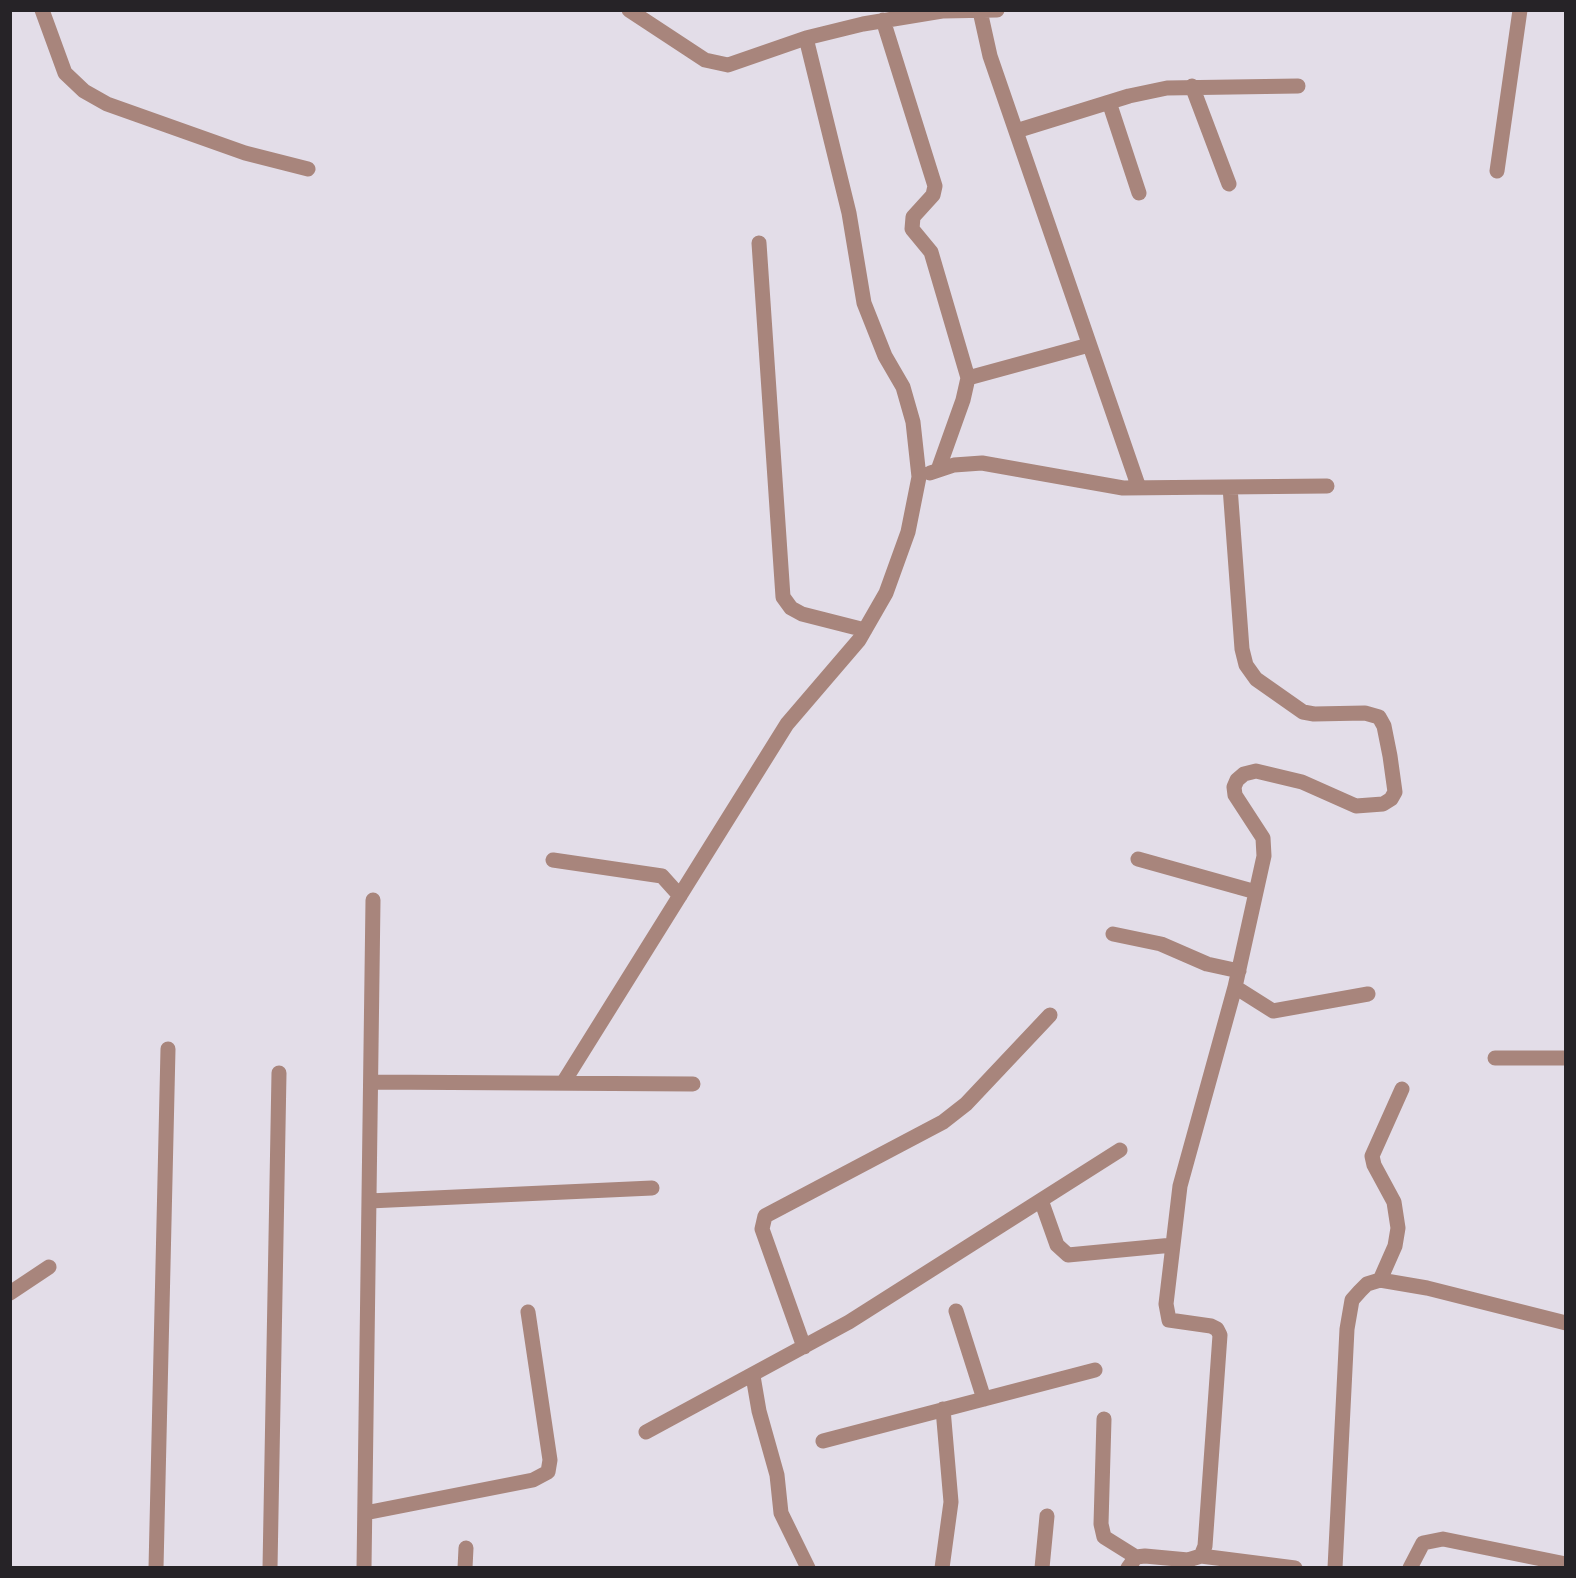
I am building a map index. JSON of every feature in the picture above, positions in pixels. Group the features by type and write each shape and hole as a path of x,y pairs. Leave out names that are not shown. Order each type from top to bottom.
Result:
{"street":[{"path":"42,10 65,73 84,91 107,104 245,153 308,169"},
{"path":"629,10 705,60 719,65 736,64 806,38 883,20 942,11 997,10"},
{"path":"1497,171 1520,10"},
{"path":"980,11 986,43 1139,488"},
{"path":"883,20 935,186 933,195 913,217 912,229 931,252 968,378 963,400 938,470"},
{"path":"563,1083 787,724 859,640 886,593 908,532 919,477 916,437 909,405 864,303 849,213 806,38"},
{"path":"1192,86 1229,184"},
{"path":"1016,132 1109,102 1167,88 1298,86"},
{"path":"1109,102 1139,193"},
{"path":"759,243 783,597 791,608 802,614 865,630"},
{"path":"968,378 1089,345"},
{"path":"919,477 966,463 982,463 1111,487 1327,486"},
{"path":"1201,1556 1205,1546 1220,1335 1217,1329 1211,1326 1169,1320 1166,1304 1180,1186 1239,971 1264,846 1255,823 1235,795 1237,780 1244,774 1256,771 1268,772 1302,782 1342,801 1369,807 1391,799 1395,782 1384,726 1379,717 1365,713 1314,714 1303,712 1256,680 1246,665 1242,650 1230,487"},
{"path":"1138,859 1256,892"},
{"path":"553,860 662,876 680,896"},
{"path":"364,1568 373,900"},
{"path":"1113,934 1161,944 1207,964 1239,971"},
{"path":"1235,987 1273,1011 1368,994"},
{"path":"804,1347 762,1229 765,1216 944,1122 966,1104 1050,1015"},
{"path":"156,1568 168,1049"},
{"path":"1495,1058 1566,1058"},
{"path":"270,1568 279,1073"},
{"path":"370,1082 693,1084"},
{"path":"1380,1280 1395,1246 1398,1228 1394,1203 1374,1165 1372,1156 1402,1089"},
{"path":"646,1432 804,1347 1120,1150"},
{"path":"369,1201 652,1188"},
{"path":"1041,1200 1057,1245 1068,1255 1173,1245"},
{"path":"10,1293 49,1267"},
{"path":"1335,1568 1348,1313 1352,1300 1360,1291 1367,1284 1380,1280 1427,1288 1566,1323"},
{"path":"956,1311 984,1398"},
{"path":"365,1513 533,1480 548,1472 550,1460 528,1312"},
{"path":"823,1441 1095,1370"},
{"path":"753,1376 759,1411 777,1475 781,1513 808,1568"},
{"path":"942,1568 951,1502 943,1409"},
{"path":"1104,1419 1101,1524 1104,1537 1132,1562 1188,1560 1201,1556 1236,1564 1295,1568"},
{"path":"1042,1568 1047,1516"},
{"path":"1410,1568 1423,1544 1443,1539 1566,1564"},
{"path":"465,1568 466,1548"}]}
